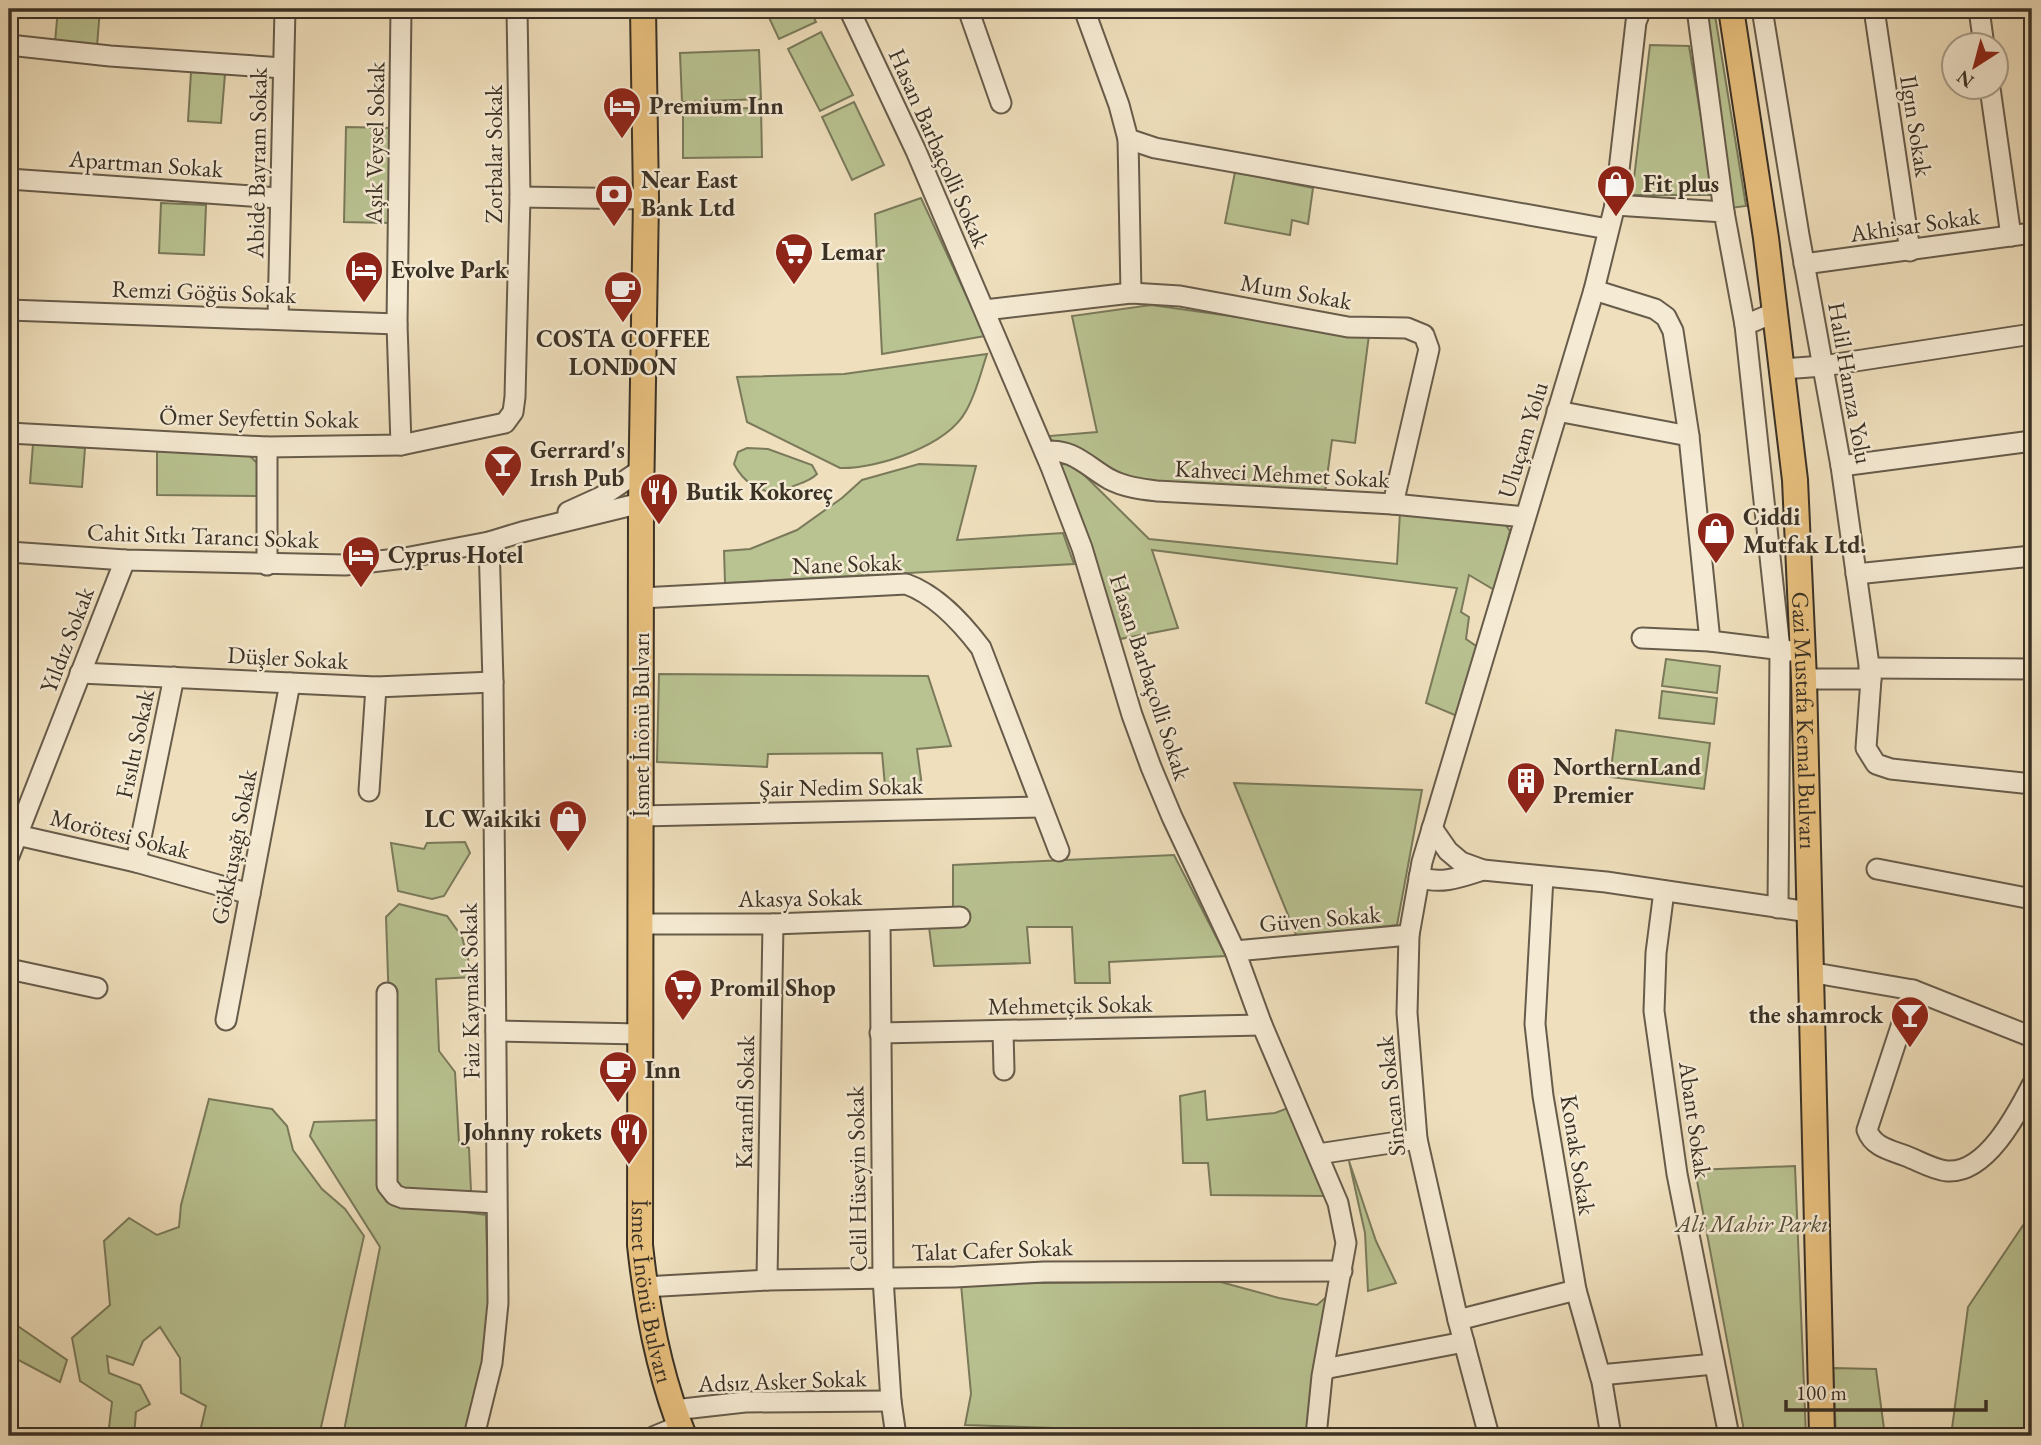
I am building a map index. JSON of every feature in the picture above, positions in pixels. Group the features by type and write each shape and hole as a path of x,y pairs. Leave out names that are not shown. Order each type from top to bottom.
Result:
{"main road":[{"name":"İsmet İnönü Bulvarı","path":"643,9 646,199 641,503 640,1245 644,1287 659,1361 679,1424"},
{"name":"Gazi Mustafa Kemal Bulvarı","path":"1731,9 1766,238 1795,480 1791,651 1804,678 1822,1436"}],"street":[{"name":"Abide Bayram Sokak","path":"278,318 285,9"},
{"name":"Aşık Veysel Sokak","path":"401,9 397,324 401,445"},
{"name":"Zorbalar Sokak","path":"505,423 513,412 515,397 520,197 517,9"},
{"name":"Hasan Barbaçolli Sokak","path":"849,9 916,151 1045,452 1083,548 1132,715 1151,766 1171,817 1235,951 1262,1025 1338,1203 1346,1243 1322,1376 1316,1436"},
{"path":"968,9 1001,103"},
{"path":"1084,9 1119,105 1128,139 1131,293"},
{"name":"Uluçam Yolu","path":"1419,877 1594,290 1615,205 1636,22 1641,9"},
{"path":"1698,9 1724,212 1745,325 1791,651 1778,908"},
{"name":"Halil Hamza Yolu","path":"1762,9 1798,235 1841,466 1870,673 1866,748 1876,764 1891,769 2032,783"},
{"name":"Ilgın Sokak","path":"1874,9 1910,251"},
{"path":"1979,9 1982,32"},
{"path":"9,45 110,56 284,68"},
{"path":"1992,102 2011,236"},
{"path":"1128,139 1155,148 1608,229"},
{"name":"Apartman Sokak","path":"9,179 279,198"},
{"path":"520,197 646,199"},
{"path":"1615,205 1724,212"},
{"name":"Akhisar Sokak","path":"1804,264 2032,233"},
{"path":"1766,238 1798,235"},
{"path":"1594,290 1655,309 1666,317 1673,331 1689,436 1710,641"},
{"name":"Mum Sokak","path":"985,310 1131,293 1180,296 1348,327 1407,328 1424,335 1429,349 1393,504"},
{"name":"Remzi Göğüs Sokak","path":"9,310 397,324"},
{"path":"1745,325 1776,312"},
{"path":"1783,369 1823,366 2032,334"},
{"path":"1557,411 1689,436"},
{"name":"Ömer Seyfettin Sokak","path":"9,433 267,447 401,445 505,423"},
{"path":"1841,466 2032,441"},
{"path":"267,447 267,565"},
{"name":"Kahveci Mehmet Sokak","path":"1045,452 1058,450 1073,455 1111,480 1134,488 1393,504 1525,517"},
{"path":"522,532 601,497 642,468"},
{"name":"Cahit Sıtkı Tarancı Sokak","path":"9,552 125,560 345,565 405,558 489,542 641,503"},
{"name":"Faiz Kaymak Sokak","path":"474,1436 492,1363 497,1323 493,682 489,542"},
{"path":"1856,574 2032,556"},
{"name":"Yıldız Sokak","path":"9,856 125,560"},
{"name":"Nane Sokak","path":"641,598 906,584 921,589 965,627 981,649 1059,850"},
{"path":"1642,638 1710,641 1791,651"},
{"path":"1804,678 1870,673 2032,669"},
{"name":"Düşler Sokak","path":"80,673 376,687 493,682"},
{"name":"Fısıltı Sokak","path":"136,862 174,677"},
{"name":"Gökkuşağı Sokak","path":"226,1020 290,683"},
{"path":"369,791 376,687"},
{"name":"Şair Nedim Sokak","path":"641,816 1041,807"},
{"path":"1432,828 1448,850 1461,862 1483,870 1664,891 1809,912"},
{"name":"Morötesi Sokak","path":"18,835 136,862 250,894"},
{"path":"1877,869 2032,899"},
{"path":"1419,877 1431,882 1483,870"},
{"name":"Sincan Sokak","path":"1419,877 1409,935 1407,1013 1417,1139 1458,1320 1489,1436"},
{"name":"Konak Sokak","path":"1543,877 1535,1024 1543,1096 1576,1290 1600,1376 1611,1436"},
{"name":"Abant Sokak","path":"1664,891 1656,953 1654,1012 1677,1174 1729,1436"},
{"name":"Akasya Sokak","path":"641,924 773,924 960,918"},
{"name":"Celil Hüseyin Sokak","path":"880,921 883,1278 895,1436"},
{"name":"Karanfil Sokak","path":"767,1280 773,924"},
{"name":"Güven Sokak","path":"1235,951 1409,935"},
{"path":"9,969 97,988"},
{"path":"1809,972 1913,990 2032,1037"},
{"path":"1913,990 1867,1130 1871,1139 1882,1147 1946,1171 1964,1169 1985,1154 2010,1126 2032,1085"},
{"path":"387,993 387,1185 395,1195 403,1198 496,1203"},
{"name":"Mehmetçik Sokak","path":"880,1033 1262,1025"},
{"path":"496,1031 640,1034"},
{"path":"1003,1031 1004,1070"},
{"path":"1318,1154 1417,1139"},
{"name":"Talat Cafer Sokak","path":"644,1287 767,1280 1165,1270 1342,1271"},
{"path":"1458,1320 1576,1290"},
{"path":"1324,1371 1464,1342"},
{"path":"1600,1376 1714,1364"},
{"name":"Adsız Asker Sokak","path":"654,1436 679,1424 745,1402 891,1401"}],"green space":[{"path":"58,9 100,9 97,46 55,42"},
{"path":"765,9 810,9 816,22 779,39"},
{"path":"1704,9 1714,9 1746,206 1731,208"},
{"path":"821,32 853,95 820,111 788,49"},
{"path":"1650,45 1689,46 1714,195 1632,195"},
{"path":"759,50 761,99 682,102 680,53"},
{"path":"191,72 225,74 221,123 188,121"},
{"path":"854,102 884,165 852,180 822,117"},
{"path":"761,108 762,157 683,158 683,109"},
{"path":"346,127 393,128 390,223 344,222"},
{"path":"1235,172 1313,188 1308,224 1292,220 1290,235 1225,223"},
{"path":"921,198 985,336 882,354 875,214"},
{"path":"161,203 206,205 204,255 159,253"},
{"path":"1151,305 1369,335 1355,443 1332,440 1325,492 1138,482 1051,440 1049,436 1097,432 1072,316"},
{"path":"987,354 973,397 957,424 928,445 910,453 855,467 840,468 747,422 737,377 844,374"},
{"path":"33,444 85,448 82,487 30,483"},
{"path":"747,448 768,449 812,465 817,474 778,494 764,490 747,481 734,464 738,452"},
{"path":"157,451 249,455 258,464 258,496 157,495"},
{"path":"1070,461 1149,539 1397,564 1400,512 1505,524 1510,531 1496,591 1469,575 1461,612 1469,617 1466,639 1479,648 1457,716 1426,703 1457,588 1152,550 1178,628 1120,639 1060,465"},
{"path":"919,464 976,466 957,540 1063,533 1074,564 725,583 724,551 750,549 797,530 862,480"},
{"path":"1666,659 1720,666 1717,693 1662,686"},
{"path":"659,674 928,676 951,746 917,749 922,786 885,786 882,753 768,754 767,767 657,762"},
{"path":"1662,691 1717,698 1714,724 1659,718"},
{"path":"1616,730 1710,743 1704,789 1610,777"},
{"path":"1234,783 1422,790 1397,925 1297,937"},
{"path":"465,842 470,853 444,896 432,899 398,891 391,843 424,849 427,843"},
{"path":"1174,855 1226,956 1109,962 1110,983 1075,983 1072,927 1027,927 1030,963 934,966 929,927 953,926 953,865"},
{"path":"399,904 447,916 462,937 473,977 436,979 439,1051 455,1072 459,1143 469,1148 471,1191 404,1191 395,1184 386,917"},
{"path":"1205,1091 1207,1120 1275,1113 1288,1108 1327,1196 1211,1195 1208,1163 1183,1163 1180,1096"},
{"path":"209,1099 272,1109 287,1126 293,1150 322,1189 345,1209 364,1236 319,1436 199,1436 206,1406 181,1393 180,1358 160,1327 143,1341 133,1365 107,1356 109,1373 140,1385 150,1404 136,1412 134,1436 108,1436 112,1402 80,1381 72,1338 110,1305 104,1241 129,1218 157,1235 179,1227 181,1205"},
{"path":"379,1120 386,1201 486,1215 489,1322 469,1436 343,1436 380,1247 310,1136 314,1122"},
{"path":"1349,1161 1376,1241 1396,1283 1368,1291 1365,1233"},
{"name":"Ali Mahir Parkı","path":"1795,1166 1806,1436 1745,1436 1695,1170"},
{"path":"2032,1212 2032,1436 1951,1436 1968,1307"},
{"path":"1217,1281 1317,1305 1331,1293 1310,1436 965,1425 971,1394 961,1284"},
{"path":"9,1320 67,1360 60,1382 9,1355"},
{"path":"1833,1368 1876,1369 1885,1436 1836,1436"}],"place":[{"name":"Premium Inn","path":"622,140"},
{"name":"Fit plus","path":"1616,218"},
{"name":"Near East Bank Ltd","path":"614,228"},
{"name":"Lemar","path":"794,286"},
{"name":"Evolve Park","path":"364,304"},
{"name":"COSTA COFFEE LONDON","path":"623,324"},
{"name":"Gerrard's Irısh Pub","path":"503,498"},
{"name":"Butik Kokoreç","path":"659,526"},
{"name":"Ciddi Mutfak Ltd.","path":"1716,565"},
{"name":"Cyprus Hotel","path":"361,589"},
{"name":"NorthernLand Premier","path":"1526,815"},
{"name":"LC Waikiki","path":"568,853"},
{"name":"Promil Shop","path":"683,1022"},
{"name":"the shamrock","path":"1910,1049"},
{"name":"Inn","path":"618,1104"},
{"name":"Johnny rokets","path":"629,1166"}]}
